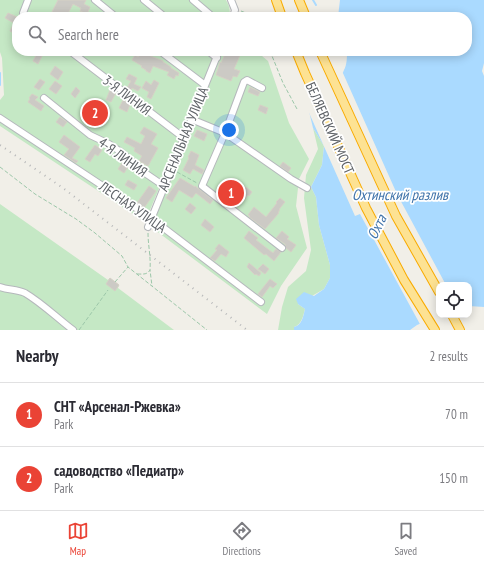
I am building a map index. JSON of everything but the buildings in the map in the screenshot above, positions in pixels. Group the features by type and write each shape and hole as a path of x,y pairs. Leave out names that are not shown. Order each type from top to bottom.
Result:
{"highway":[{"path":"276,0 280,12"},
{"path":"299,0 304,12"},
{"name":"БЕЛЯЕВСКИЙ МОСТ","path":"298,56 366,208 404,280 435,330"},
{"name":"БЕЛЯЕВСКИЙ МОСТ","path":"322,56 396,216 436,287"},
{"path":"454,318 460,330"}],"street":[{"path":"26,12 28,0"},
{"path":"95,0 110,12"},
{"path":"144,0 159,12"},
{"path":"193,0 207,12"},
{"name":"3-Я ЛИНИЯ","path":"77,56 184,138"},
{"path":"167,56 205,85"},
{"name":"АРСЕНАЛЬНАЯ УЛИЦА","path":"148,227 217,58"},
{"path":"262,88 247,80 244,82 225,133 202,186 282,248"},
{"name":"4-Я ЛИНИЯ","path":"44,98 90,135 109,144 121,152 145,173 164,186"},
{"name":"ЛЕСНАЯ УЛИЦА","path":"0,118 151,219 261,302"},
{"path":"191,119 225,133 291,179 307,188"},
{"path":"0,286 24,293 73,330"}],"path":[{"path":"233,3 245,12"},
{"path":"272,56 283,83 297,109"},
{"path":"0,167 35,194 76,219 94,233 122,256 128,267 207,330"},
{"path":"171,168 202,186"},
{"path":"148,227 152,286"},
{"path":"115,282 128,267"},
{"path":"137,274 146,274 150,270"},
{"path":"79,330 108,290"}],"green space":[{"path":"0,0 226,0 230,12 12,12 12,56 214,56 145,222 0,126 0,100 4,95 2,58 0,52"},
{"path":"221,56 262,56 268,61 289,123 309,159 299,179 296,206 307,248 281,286 267,314 151,227"},
{"path":"313,128 324,146 322,165 311,187 316,197 319,225 330,265 330,278 324,289 298,304 305,309 302,320 297,326 294,327 294,330 278,330 282,307 288,287 306,271 311,250 304,198 306,175 318,149"},
{"path":"0,204 108,280 110,278 119,285 118,288 174,330 0,330"}],"water":[{"name":"Охтинский разлив","path":"340,0 484,0 484,63 482,71 484,76 484,307 472,306 472,282 436,282 436,317 417,325 410,330 294,330 294,327 297,326 302,320 305,309 298,304 296,299 304,292 314,296 324,289 330,278 330,265 319,225 316,197 311,187 322,165 324,146 313,128 308,107 342,74 346,66 347,56 472,56 472,12 339,12"}],"pier":[{"path":"342,71 397,194 444,282 436,282 436,318 440,318 421,326 360,214 355,216 306,106 319,86 333,81"}],"waterway":[{"path":"313,0 316,5"},
{"path":"0,73 0,85"}],"railway":[{"path":"0,145 63,188 247,330"}],"place":[{"name":"садоводство «Педиатр»","path":"95,113"},
{"name":"СНТ «Арсенал-Ржевка»","path":"231,193"}],"water label":[{"name":"Охта","path":"377,227"}]}
